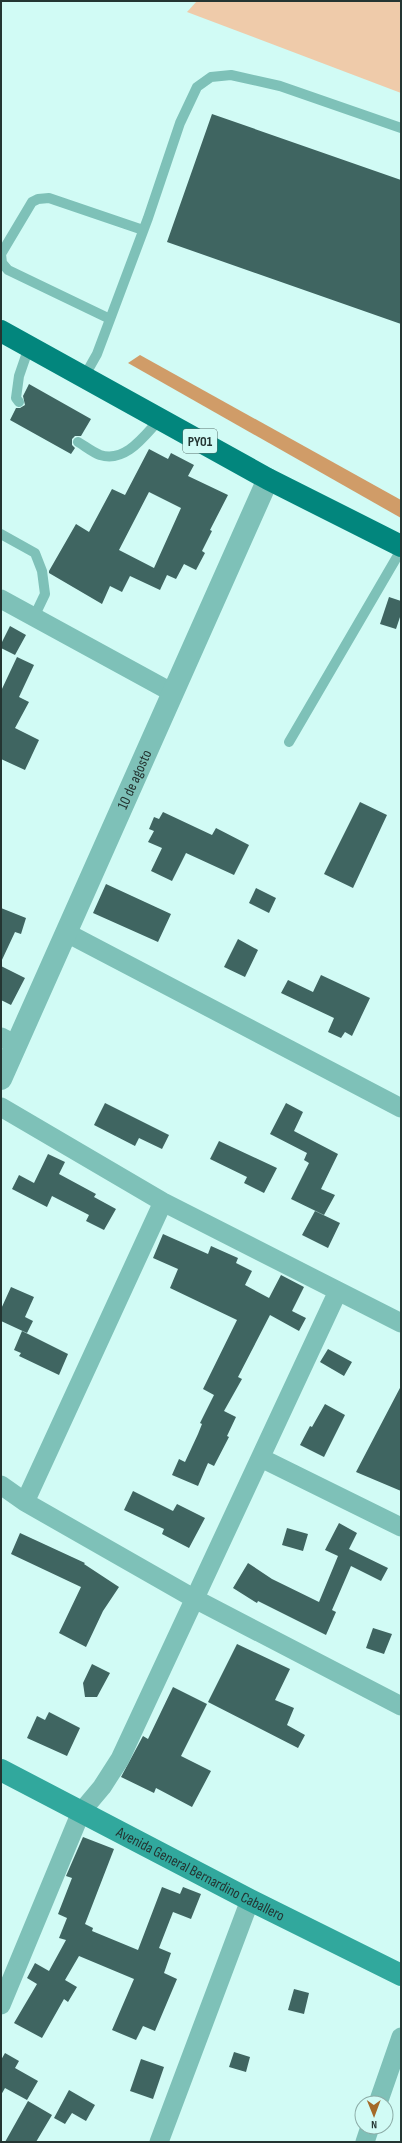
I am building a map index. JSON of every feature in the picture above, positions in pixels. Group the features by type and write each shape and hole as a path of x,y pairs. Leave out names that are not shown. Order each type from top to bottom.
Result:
{"highway":[{"name":"PY01","path":"1,331 268,479 401,546"}],"main road":[{"name":"Avenida General Bernardino Caballero","path":"1,1770 250,1900 401,1975"}],"street":[{"name":"10 de agosto","path":"1,1079 8,1041 66,933 268,479"},
{"path":"1,600 173,693"},
{"path":"66,933 401,1108"},
{"path":"1,1107 163,1202 401,1323"},
{"path":"25,1502 163,1202"},
{"path":"1,2005 81,1812 102,1787 120,1759 338,1291"},
{"path":"261,1458 401,1527"},
{"path":"1,1485 25,1502 195,1599 401,1706"},
{"path":"159,2142 250,1900"},
{"path":"381,2095 400,2043"}],"lane":[{"path":"84,377 97,354 143,230 180,123 197,87 211,78 231,75 280,86 401,128"},
{"path":"110,319 8,270 2,263 1,254 32,202 38,199 49,198 143,230"},
{"path":"19,402 16,398 17,386 29,347"},
{"path":"78,442 99,454 110,456 121,454 131,450 160,419"},
{"path":"1,534 35,553 38,559 42,571 45,594 34,617"},
{"path":"289,742 401,550"}],"shaded area":[{"path":"197,1 401,1 401,93 187,12"},
{"path":"140,355 401,500 401,518 128,363"}],"building":[{"path":"212,114 401,180 401,324 167,242"},
{"path":"29,384 91,419 81,436 75,436 72,439 72,445 75,448 71,454 10,420 16,408 20,408 25,405 23,396"},
{"path":"149,449 168,459 171,453 194,465 188,476 228,495 210,530 212,531 202,551 205,553 196,570 184,564 176,579 167,575 160,590 130,576 122,592 110,586 102,604 49,573 49,571 76,524 89,532 112,489 125,495","holes":["149,492 181,508 154,568 119,550"]},
{"path":"389,597 401,601 401,614 396,629 380,624"},
{"path":"10,626 26,635 15,655 1,648 1,644"},
{"path":"17,657 34,665 19,697 29,702 15,728 39,740 25,770 1,759 1,691"},
{"path":"360,802 387,815 353,888 324,874"},
{"path":"163,812 212,835 216,828 249,845 234,875 186,853 172,881 151,871 162,848 148,842 154,831 149,829 154,817 159,819"},
{"path":"106,884 171,914 158,942 93,913"},
{"path":"256,888 276,898 269,913 249,903"},
{"path":"1,908 26,918 21,934 15,932 1,962"},
{"path":"238,939 258,950 245,977 224,967"},
{"path":"1,966 25,978 11,1005 1,1000"},
{"path":"321,975 370,998 352,1036 345,1032 341,1038 328,1032 334,1018 281,993 288,980 313,992"},
{"path":"105,1103 169,1135 162,1149 139,1138 135,1146 94,1125"},
{"path":"286,1103 303,1112 294,1131 338,1154 321,1189 335,1195 324,1215 291,1199 309,1163 304,1160 307,1153 270,1134"},
{"path":"219,1141 277,1168 264,1193 244,1183 247,1177 210,1159"},
{"path":"48,1154 65,1162 59,1174 96,1194 94,1197 116,1209 104,1230 86,1221 89,1215 52,1196 47,1207 12,1189 19,1175 34,1183"},
{"path":"315,1211 340,1223 328,1248 302,1235"},
{"path":"163,1234 208,1254 211,1246 238,1258 236,1263 252,1271 245,1285 269,1298 281,1275 304,1287 292,1311 306,1318 299,1331 270,1315 238,1377 242,1379 224,1411 236,1417 227,1436 229,1437 214,1466 208,1463 198,1486 172,1475 179,1459 185,1462 198,1434 202,1424 200,1423 214,1395 203,1389 237,1320 170,1288 178,1269 153,1258"},
{"path":"11,1287 34,1297 25,1317 33,1321 27,1333 1,1321 1,1309"},
{"path":"22,1331 68,1354 59,1375 19,1356 21,1353 14,1350"},
{"path":"328,1349 352,1362 344,1376 320,1362"},
{"path":"401,1386 401,1491 356,1472"},
{"path":"325,1404 345,1415 324,1457 300,1445 310,1426 312,1427"},
{"path":"133,1491 173,1511 177,1504 205,1518 189,1548 162,1534 164,1529 124,1510"},
{"path":"339,1523 357,1533 349,1549 388,1568 381,1581 351,1566 332,1610 336,1612 326,1635 258,1601 257,1603 233,1588 248,1563 272,1579 319,1602 338,1556 325,1550"},
{"path":"287,1528 308,1534 303,1551 282,1545"},
{"path":"20,1533 85,1563 84,1564 119,1587 103,1611 86,1647 59,1633 81,1587 11,1554"},
{"path":"373,1628 392,1634 384,1654 366,1648"},
{"path":"237,1644 290,1669 275,1700 294,1708 287,1725 305,1735 298,1748 208,1702"},
{"path":"92,1664 110,1673 97,1697 85,1697 83,1683"},
{"path":"173,1687 207,1704 181,1756 211,1771 192,1807 156,1788 154,1793 121,1777 143,1736 148,1739"},
{"path":"49,1712 80,1728 67,1756 27,1738 37,1716 45,1720"},
{"path":"83,1837 114,1849 85,1924 93,1928 92,1931 138,1950 162,1887 180,1894 183,1887 201,1894 191,1919 173,1912 159,1948 171,1953 164,1973 177,1979 155,2031 143,2026 136,2040 112,2030 134,1979 79,1956 65,1980 77,1987 68,2002 64,1999 42,2038 14,2023 37,1984 27,1978 35,1963 49,1971 66,1940 59,1938 67,1918 58,1914 72,1878 66,1876"},
{"path":"294,1989 309,1993 304,2014 288,2010"},
{"path":"234,2052 250,2057 246,2072 229,2067"},
{"path":"5,2053 19,2061 15,2068 38,2081 27,2100 5,2088 1,2095 1,2060"},
{"path":"141,2059 164,2067 153,2099 130,2091"},
{"path":"69,2090 95,2105 86,2121 72,2113 65,2124 54,2118"},
{"path":"28,2101 52,2115 36,2142 5,2142"}]}
